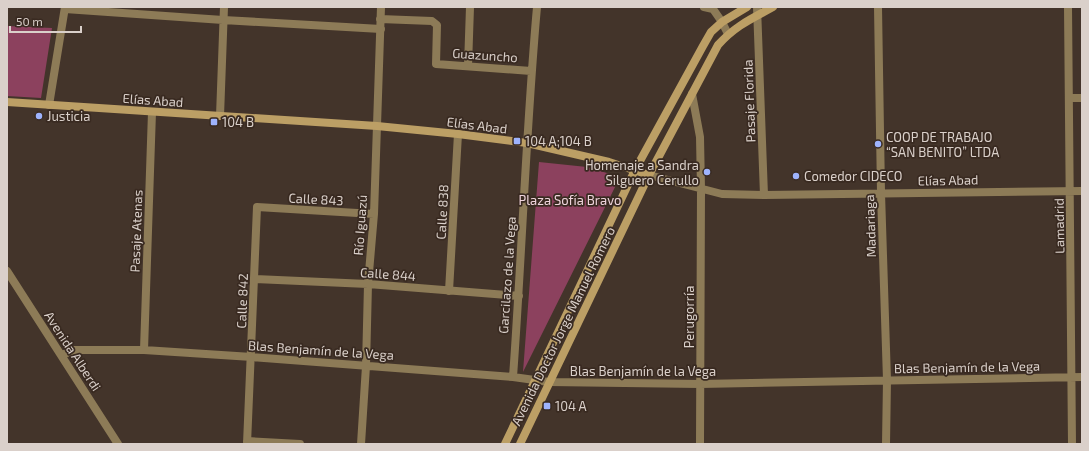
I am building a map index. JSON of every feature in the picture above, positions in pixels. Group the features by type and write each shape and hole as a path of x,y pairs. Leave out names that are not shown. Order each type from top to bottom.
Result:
{"main road":[{"name":"Avenida Doctor Jorge Manuel Romero","path":"505,444 636,170 702,46 711,32 722,22 747,7"},
{"name":"Avenida Doctor Jorge Manuel Romero","path":"520,444 649,174 718,45 728,34 758,11 773,7"},
{"name":"Elías Abad","path":"7,102 49,106 377,126 458,134 526,143 609,162 649,174"}],"street":[{"path":"220,116 224,7"},
{"name":"Río Iguazú","path":"361,444 366,366 368,284 374,214 381,7"},
{"path":"468,66 470,7"},
{"name":"Garcilazo de la Vega","path":"513,377 519,296 526,143 537,7"},
{"path":"704,7 713,9 728,34"},
{"name":"Madariaga","path":"878,7 886,444"},
{"name":"Lamadrid","path":"1068,7 1071,191 1072,444"},
{"path":"49,106 65,8 223,20 381,29"},
{"name":"Pasaje Florida","path":"758,11 764,195"},
{"name":"Guazuncho","path":"380,19 432,21 437,25 436,64 531,71"},
{"name":"Perugorría","path":"692,94 700,137 700,444"},
{"path":"1070,98 1082,98"},
{"name":"Pasaje Atenas","path":"144,350 152,112"},
{"name":"Calle 838","path":"450,291 458,134"},
{"name":"Elías Abad","path":"649,174 722,194 764,195 1082,191"},
{"name":"Calle 843","path":"257,207 374,214"},
{"name":"Calle 842","path":"247,443 252,357 257,207"},
{"name":"Avenida Alberdi","path":"7,271 118,444"},
{"name":"Calle 844","path":"255,279 368,284 519,296"},
{"name":"Blas Benjamín de la Vega","path":"62,355 74,350 144,350 513,377 549,382 700,384 1082,377"},
{"path":"247,443 300,444"}],"green space":[{"path":"7,26 52,28 41,98 7,96"},
{"name":"Plaza Sofía Bravo","path":"539,162 587,167 620,177 523,372"}],"place":[{"name":"Justicia","path":"39,116"},
{"name":"104 B","path":"214,122"},
{"name":"104 A;104 B","path":"517,141"},
{"name":"COOP DE TRABAJO “SAN BENITO” LTDA","path":"878,144"},
{"name":"Homenaje a Sandra Silguero Cerullo","path":"707,172"},
{"name":"Comedor CIDECO","path":"796,176"},
{"name":"104 A","path":"547,406"}]}
